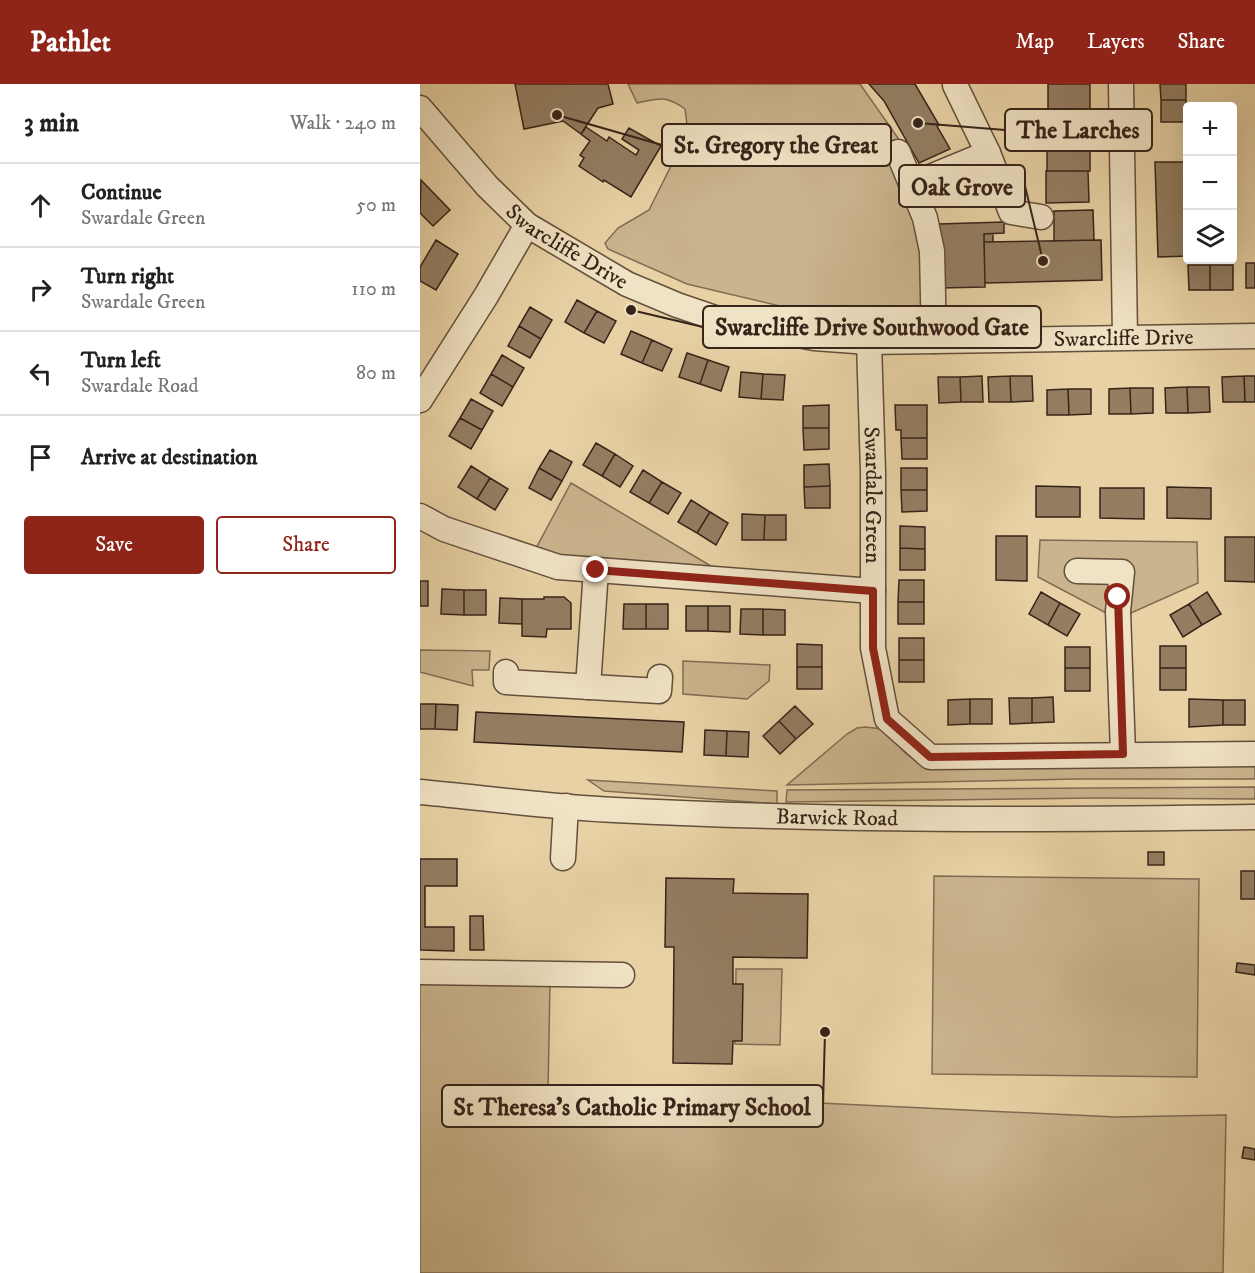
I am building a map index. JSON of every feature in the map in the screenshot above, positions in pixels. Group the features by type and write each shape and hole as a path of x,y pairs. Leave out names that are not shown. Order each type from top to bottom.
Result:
{"street":[{"path":"1121,84 1125,337"},
{"path":"955,85 988,153 1011,212 1041,217"},
{"name":"Swarcliffe Drive","path":"420,108 487,186 527,225 627,284 677,305 743,325 814,338 869,342 1255,336"},
{"path":"898,152 924,218 932,251 934,341"},
{"path":"912,184 988,153"},
{"path":"420,399 486,296 527,225"},
{"name":"Swardale Green","path":"869,342 873,472 873,648 887,719 930,757 1255,754"},
{"path":"420,516 444,529 558,567 873,591"},
{"path":"588,687 596,570"},
{"path":"1077,571 1122,572 1118,611 1123,754"},
{"path":"506,672 506,682 659,691 660,677"},
{"name":"Barwick Road","path":"420,792 612,810 781,816 1255,817"},
{"path":"563,858 566,806"},
{"path":"420,972 622,975"}],"shaded area":[{"path":"628,84 860,84 905,148 921,253 921,317 822,316 687,284 608,249 605,243 618,228 649,210 688,132 685,109 673,101 662,99 637,103"},
{"path":"571,483 716,569 640,564 534,552"},
{"path":"1040,540 1197,542 1198,583 1131,613 1106,613 1038,577"},
{"path":"420,650 490,651 489,670 472,670 473,686 420,672"},
{"path":"683,661 770,665 769,681 747,699 683,694"},
{"path":"857,728 883,729 905,752 924,764 1255,763 1255,779 1077,779 787,785 847,734"},
{"path":"588,780 777,791 777,804 604,791"},
{"path":"1255,787 1255,799 1097,798 786,802 787,790"},
{"path":"934,876 1199,879 1197,1077 932,1074"},
{"path":"736,969 782,969 780,1045 735,1044"},
{"path":"420,981 550,983 548,1092 1116,1117 1226,1115 1223,1273 420,1273"}],"building":[{"path":"515,84 608,84 613,104 598,108 581,134 563,121 524,129"},
{"path":"869,84 915,84 950,149 919,163 884,101"},
{"path":"1048,84 1090,84 1090,115 1048,115"},
{"path":"1160,84 1186,84 1186,100 1161,100"},
{"path":"1161,100 1186,100 1183,102 1183,122 1161,122"},
{"path":"586,127 607,141 609,137 636,155 639,150 622,139 629,128 661,146 631,197 579,166 584,158 580,155 590,141 581,134"},
{"path":"1090,140 1090,171 1047,171 1047,141"},
{"path":"1155,162 1183,162 1183,256 1158,257"},
{"path":"1046,171 1088,171 1089,202 1046,203"},
{"path":"421,180 450,210 433,226 420,213"},
{"path":"1093,210 1094,240 1054,241 1054,211"},
{"path":"1004,222 1004,233 984,234 985,287 940,288 938,224"},
{"path":"984,234 993,234 993,242 984,242"},
{"path":"436,240 458,254 436,290 420,281 420,267"},
{"path":"1101,240 1102,280 985,283 984,242"},
{"path":"1246,263 1255,263 1255,288 1246,288"},
{"path":"1188,265 1210,265 1210,290 1189,290"},
{"path":"1210,265 1233,265 1233,290 1210,290"},
{"path":"577,300 597,311 584,333 565,322"},
{"path":"530,307 552,320 541,339 519,326"},
{"path":"597,311 616,321 604,343 584,333"},
{"path":"519,326 541,339 530,358 508,346"},
{"path":"631,331 652,340 642,363 621,354"},
{"path":"652,340 672,349 662,371 642,363"},
{"path":"687,353 708,360 700,384 679,377"},
{"path":"502,355 524,368 513,387 491,374"},
{"path":"708,360 729,367 721,391 700,384"},
{"path":"741,372 763,374 761,399 739,397"},
{"path":"491,374 513,387 502,406 480,393"},
{"path":"763,374 785,375 783,400 761,399"},
{"path":"982,376 983,402 961,402 960,377"},
{"path":"1010,376 1032,376 1033,401 1011,402"},
{"path":"1010,376 1011,402 989,402 988,377"},
{"path":"1244,376 1245,402 1223,402 1222,377"},
{"path":"1244,376 1255,376 1255,402 1245,402"},
{"path":"938,377 960,377 961,402 939,403"},
{"path":"1187,387 1188,413 1166,413 1165,388"},
{"path":"1187,387 1209,387 1210,412 1188,413"},
{"path":"1130,388 1131,414 1109,414 1109,389"},
{"path":"1130,388 1153,388 1153,413 1131,414"},
{"path":"1068,389 1069,415 1047,415 1047,390"},
{"path":"1068,389 1091,389 1091,414 1069,415"},
{"path":"471,399 493,411 482,430 460,418"},
{"path":"829,405 829,428 803,428 803,406"},
{"path":"895,405 927,405 927,438 901,438 901,430 896,430"},
{"path":"460,418 482,430 471,449 449,436"},
{"path":"803,428 829,428 829,449 804,450"},
{"path":"901,438 927,438 927,459 902,459"},
{"path":"596,443 615,454 602,476 583,465"},
{"path":"550,450 572,462 562,481 539,468"},
{"path":"615,454 633,466 620,487 602,476"},
{"path":"829,464 830,486 804,487 804,465"},
{"path":"471,466 490,478 477,499 458,487"},
{"path":"539,468 562,481 551,500 529,488"},
{"path":"901,468 927,468 927,490 901,490"},
{"path":"643,470 662,482 649,503 630,492"},
{"path":"490,478 508,489 495,510 477,499"},
{"path":"662,482 681,493 668,514 649,503"},
{"path":"830,486 830,508 805,508 804,487"},
{"path":"1036,486 1080,487 1080,517 1036,517"},
{"path":"1167,487 1211,488 1211,519 1167,518"},
{"path":"1100,488 1144,488 1144,519 1100,518"},
{"path":"901,490 927,490 927,511 902,512"},
{"path":"691,500 710,512 697,533 678,522"},
{"path":"710,512 728,523 716,545 697,533"},
{"path":"742,514 765,515 764,540 742,540"},
{"path":"765,515 786,515 786,540 764,540"},
{"path":"900,526 925,527 925,549 900,548"},
{"path":"996,536 1027,536 1027,581 996,580"},
{"path":"1225,537 1255,537 1255,582 1225,581"},
{"path":"900,548 925,549 925,570 900,570"},
{"path":"899,580 924,580 924,602 898,602"},
{"path":"420,581 428,581 428,606 420,606"},
{"path":"442,589 464,590 464,615 441,614"},
{"path":"464,590 486,590 486,615 464,615"},
{"path":"1041,592 1060,603 1048,625 1029,614"},
{"path":"1207,592 1221,614 1202,625 1189,604"},
{"path":"544,597 564,597 571,603 571,629 547,629 546,637 522,636 522,599 544,599"},
{"path":"500,598 522,599 522,624 499,623"},
{"path":"898,602 924,602 924,624 898,624"},
{"path":"1060,603 1080,614 1067,636 1048,625"},
{"path":"624,604 646,604 646,629 623,629"},
{"path":"646,604 668,604 668,629 646,629"},
{"path":"1189,604 1202,625 1183,637 1170,615"},
{"path":"686,606 708,606 708,631 686,631"},
{"path":"708,606 730,606 730,632 708,631"},
{"path":"741,609 763,609 763,635 740,634"},
{"path":"763,609 785,610 785,635 763,635"},
{"path":"899,638 924,638 924,660 899,660"},
{"path":"797,644 822,645 822,667 797,667"},
{"path":"1160,646 1186,646 1186,668 1160,668"},
{"path":"1065,647 1090,647 1090,668 1065,668"},
{"path":"899,660 924,660 924,682 899,682"},
{"path":"797,667 822,667 822,689 797,689"},
{"path":"1065,668 1090,668 1090,691 1065,691"},
{"path":"1160,668 1186,668 1186,690 1160,690"},
{"path":"1053,697 1054,722 1032,723 1032,698"},
{"path":"1009,698 1032,698 1032,723 1010,724"},
{"path":"970,699 992,699 992,724 970,724"},
{"path":"970,699 970,724 948,725 948,700"},
{"path":"1189,699 1223,700 1223,725 1189,727"},
{"path":"1223,700 1245,700 1245,725 1223,725"},
{"path":"420,704 436,704 435,729 420,729"},
{"path":"436,704 458,705 457,730 435,729"},
{"path":"795,706 813,724 796,739 779,721"},
{"path":"476,712 684,722 682,752 474,742"},
{"path":"779,721 796,739 780,754 763,736"},
{"path":"705,730 727,731 726,756 704,755"},
{"path":"727,731 749,732 748,757 726,756"},
{"path":"1148,852 1164,852 1164,865 1148,865"},
{"path":"420,859 457,859 457,886 425,886 425,927 454,927 454,951 420,950"},
{"path":"1241,871 1255,871 1255,899 1241,899"},
{"path":"666,878 734,879 733,893 808,894 807,958 733,957 733,984 743,984 742,1041 733,1041 732,1064 673,1063 674,947 665,947"},
{"path":"470,916 483,916 484,950 470,950"},
{"path":"1237,963 1255,965 1255,975 1236,972"},
{"path":"1244,1147 1255,1149 1255,1160 1242,1158"}],"place":[{"name":"St. Gregory the Great","path":"557,115"},
{"name":"The Larches","path":"918,123"},
{"name":"Oak Grove","path":"1043,261"},
{"name":"Swarcliffe Drive Southwood Gate","path":"631,310"},
{"name":"St Theresa's Catholic Primary School","path":"825,1032"}],"route":[{"path":"596,570 873,591 873,648 887,719 930,757 1123,754 1118,597"}]}
